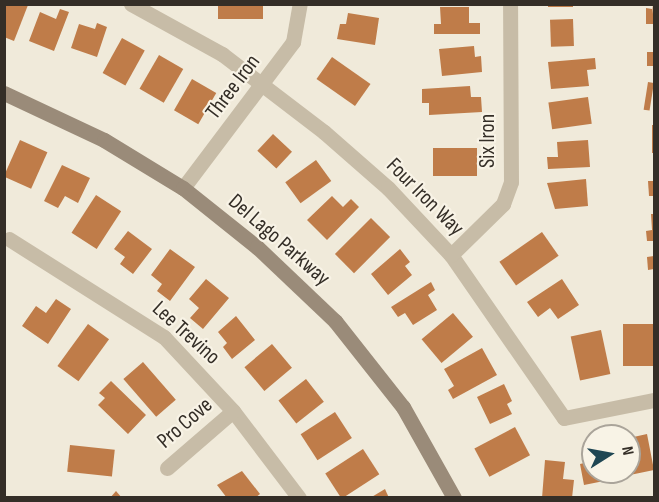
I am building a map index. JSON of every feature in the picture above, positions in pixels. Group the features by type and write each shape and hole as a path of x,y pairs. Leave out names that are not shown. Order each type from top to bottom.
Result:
{"street":[{"name":"Four Iron Way","path":"131,4 222,54 332,139 388,188 451,255 564,418 654,400"},
{"name":"Three Iron","path":"183,188 293,42 300,4"},
{"name":"Six Iron","path":"451,255 503,204 511,182 510,4"},
{"name":"Del Lago Parkway","path":"4,93 104,140 183,188 257,247 335,321 404,407 454,498"},
{"name":"Lee Trevino","path":"9,239 164,338 233,411 299,498"},
{"name":"Pro Cove","path":"167,468 233,411"}],"building":[{"path":"4,4 28,5 14,41 4,37"},
{"path":"218,4 263,4 263,19 218,19"},
{"path":"548,4 573,4 573,7 548,7"},
{"path":"652,4 654,24 646,24 646,8 652,9"},
{"path":"440,7 469,7 469,23 480,23 480,34 434,34 434,24 441,24"},
{"path":"60,9 69,12 54,51 29,41 40,12 56,19"},
{"path":"348,13 379,18 375,45 337,39 340,24 346,24"},
{"path":"573,19 574,46 551,47 550,20"},
{"path":"97,23 107,27 97,57 71,48 79,24 95,29"},
{"path":"122,38 145,51 125,86 103,73"},
{"path":"474,46 475,57 481,56 482,72 442,76 439,49"},
{"path":"647,52 654,52 654,66 647,66"},
{"path":"159,55 183,69 164,103 140,89"},
{"path":"332,57 371,84 355,106 317,79"},
{"path":"595,58 596,69 587,70 589,86 551,89 548,62"},
{"path":"192,79 216,93 198,124 174,110"},
{"path":"648,82 654,83 650,111 644,110"},
{"path":"470,86 471,97 481,97 482,112 429,115 429,103 422,103 422,89"},
{"path":"588,97 592,124 552,129 548,103"},
{"path":"652,125 654,125 654,153 652,153"},
{"path":"273,134 292,152 276,169 257,151"},
{"path":"20,140 47,152 31,189 4,177"},
{"path":"588,140 590,167 548,169 547,157 558,157 557,142"},
{"path":"433,148 477,148 477,176 433,176"},
{"path":"316,160 331,181 301,203 285,182"},
{"path":"62,165 90,178 78,203 65,196 58,208 44,201"},
{"path":"586,179 588,206 555,209 547,183"},
{"path":"648,181 654,181 654,196 649,196"},
{"path":"96,195 121,211 97,249 71,233"},
{"path":"332,196 343,207 351,199 359,207 327,240 307,220"},
{"path":"651,214 654,214 654,241 647,241 646,231 652,230"},
{"path":"371,218 390,237 354,273 335,254"},
{"path":"128,231 152,249 133,274 120,264 125,257 114,249"},
{"path":"542,232 559,256 516,286 499,262"},
{"path":"170,249 195,267 170,301 157,291 162,284 151,275"},
{"path":"400,249 410,262 405,266 412,275 388,295 371,274"},
{"path":"654,256 654,269 648,270 647,257"},
{"path":"206,279 229,298 203,329 190,318 199,308 189,299"},
{"path":"562,279 579,305 558,319 550,308 538,317 527,302"},
{"path":"431,282 435,290 428,295 437,310 413,325 405,313 398,317 391,307"},
{"path":"56,299 71,309 48,344 22,326 36,306 46,313"},
{"path":"453,313 473,337 442,363 422,339"},
{"path":"236,316 255,340 232,359 223,347 227,343 218,332"},
{"path":"88,324 109,339 78,381 57,366"},
{"path":"623,324 654,324 654,366 623,366"},
{"path":"601,330 610,374 580,380 571,336"},
{"path":"272,344 292,368 264,391 244,367"},
{"path":"482,348 497,375 453,399 448,390 454,386 444,369"},
{"path":"143,362 176,400 156,417 123,379"},
{"path":"306,379 324,402 296,423 278,401"},
{"path":"111,381 146,415 128,434 98,405 105,398 99,393"},
{"path":"504,384 512,401 507,404 512,414 490,424 477,397"},
{"path":"335,412 352,438 317,460 301,434"},
{"path":"515,427 530,455 489,477 474,449"},
{"path":"647,434 654,470 641,473 641,435"},
{"path":"70,445 115,450 112,477 67,472"},
{"path":"363,449 379,474 341,498 325,474"},
{"path":"545,460 565,462 563,479 574,480 572,498 542,498"},
{"path":"242,471 260,494 255,498 227,498 217,485"},
{"path":"385,489 389,498 370,498"},
{"path":"116,491 122,498 110,498"}]}
